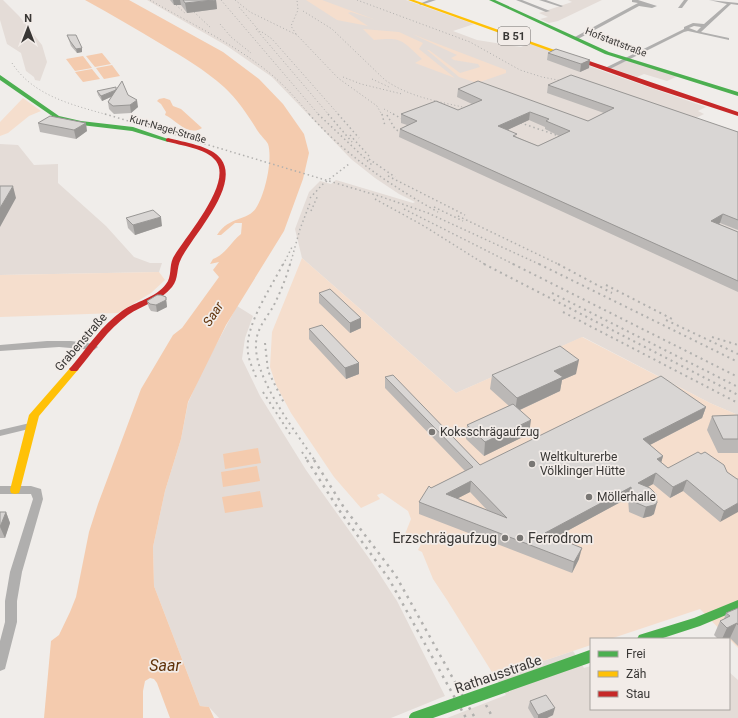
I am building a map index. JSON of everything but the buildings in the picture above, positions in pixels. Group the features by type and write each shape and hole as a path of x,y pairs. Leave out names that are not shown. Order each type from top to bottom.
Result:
{"street":[{"name":"B 51","path":"410,0 427,1 606,69 738,114"},
{"name":"Hofstattstraße","path":"491,0 625,59 738,94"},
{"path":"518,0 548,10"},
{"path":"508,7 534,0"},
{"path":"541,0 561,6"},
{"path":"680,7 686,0"},
{"path":"711,0 738,4"},
{"path":"576,38 639,2"},
{"path":"698,32 730,3"},
{"path":"688,30 686,28 693,24 706,26"},
{"path":"606,69 670,36 688,30 727,38"},
{"name":"Kurt-Nagel-Straße","path":"0,77 50,113 65,120 139,131 209,152 218,159 223,168 221,185 196,232 176,259 174,276 166,289"},
{"name":"Grabenstraße","path":"15,490 30,426 38,408 125,313 166,289"},
{"path":"0,348 33,344 83,345 94,347"},
{"path":"0,433 30,426"},
{"path":"0,490 30,490 37,492 38,498 16,572 11,601 11,622 0,665"},
{"path":"646,638 696,622 738,605"},
{"name":"Rathausstraße","path":"415,718 590,656"}],"shaded area":[{"path":"0,0 3,0 19,16 42,45 47,62 40,81 35,80 34,77 26,71 21,53 7,44 0,20"},
{"path":"147,0 406,0 474,24 453,31 477,40 521,47 530,43 608,73 706,107 698,111 704,114 696,118 738,133 738,415 710,403 583,337 456,393 302,258 295,229 309,192 320,181 331,184 336,180 413,203 415,202 399,194 375,178 351,159 272,77 227,46"},
{"path":"306,0 322,0 376,20 351,12 348,13 368,26 337,20"},
{"path":"568,0 602,0 558,21 549,23 540,19 548,17 539,13 572,2"},
{"path":"363,29 399,32 423,43 419,49 455,78 415,63 422,59 401,41 391,39 374,40"},
{"path":"412,34 506,70 506,73 477,83 459,77 427,50 460,73 480,67 478,64 454,60 451,58 457,55"},
{"path":"628,60 678,76 667,81 644,74 637,77 610,68"},
{"path":"23,98 41,111 29,116 8,133 0,136 0,122"},
{"path":"0,144 18,145 34,165 58,164 58,183 106,226 134,257 150,263 162,263 159,272 0,275"},
{"name":"Weltkulturerbe Völklinger Hütte","path":"302,258 456,393 582,337 710,403 738,415 738,648 730,638 728,638 700,609 613,638 590,638 590,645 495,677 433,579 422,552 418,550 423,540 405,534 411,519 408,511 382,493 377,495 380,499 361,508 334,477 291,413 276,385 270,367 272,332"},
{"path":"159,272 165,280 151,293 118,313 0,317 0,275"},
{"path":"237,306 253,316 245,338 242,359 260,396 306,470 371,561 397,601 445,696 391,718 219,718 209,707 200,706 154,586 153,547 165,491 181,439 188,403 203,369"},
{"path":"573,651 584,668 590,666 590,710 730,710 730,673 738,680 738,718 447,718 506,695 495,677"}],"water":[{"name":"Saar","path":"85,0 129,0 223,52 259,79 283,104 304,134 309,153 303,179 284,231 226,325 188,402 181,439 165,491 153,547 154,586 200,706 209,707 214,718 170,718 157,683 154,679 150,678 145,681 143,691 143,718 44,718 51,641 59,635 76,597 89,532 141,389 173,335 182,328 219,277 213,270 219,262 210,264 213,259 225,251 241,234 242,223 235,223 221,235 217,235 227,225 248,215 256,208 265,186 270,158 267,142 258,132 238,102 224,87 186,59"},
{"path":"102,53 111,64 95,67 86,56"},
{"path":"83,56 92,68 75,71 66,59"},
{"path":"112,65 120,76 104,79 96,68"},
{"path":"92,69 100,79 83,82 75,72"},
{"path":"164,98 170,100 173,106 181,109 202,128 197,130 187,129 165,115 166,112 157,101"},
{"path":"258,448 261,463 225,469 223,454"},
{"path":"257,466 260,481 223,487 221,472"},
{"path":"260,491 263,507 225,513 222,497"}],"railway":[{"path":"150,0 228,44 258,64 282,84 310,115"},
{"path":"221,0 319,115"},
{"path":"235,0 250,12 297,35 338,78 377,106 382,115"},
{"path":"296,34 291,26 298,10 297,0"},
{"path":"357,0 470,42 520,70 542,77 568,82"},
{"path":"176,5 186,14"},
{"path":"239,7 261,33"},
{"path":"303,11 332,29 385,80 395,86 417,96 475,110"},
{"path":"194,12 211,28"},
{"path":"220,24 231,37 251,53"},
{"path":"256,29 329,115"},
{"path":"262,32 272,39 339,115"},
{"path":"12,63 31,84 42,91 68,103 108,115"},
{"path":"343,77 361,84 402,94"},
{"path":"372,79 389,87"},
{"path":"384,109 395,115"},
{"path":"105,114 327,181"},
{"path":"309,114 338,143 369,169 438,212"},
{"path":"328,114 352,142"},
{"path":"338,114 359,138"},
{"path":"382,114 385,126"},
{"path":"393,114 406,121"},
{"path":"319,115 372,165"},
{"path":"387,115 395,129 405,135"},
{"path":"512,120 559,136"},
{"path":"350,135 369,156"},
{"path":"369,159 395,177"},
{"path":"327,181 349,164"},
{"path":"388,176 465,215"},
{"path":"310,198 327,181"},
{"path":"327,181 428,213 541,265"},
{"path":"311,211 318,195"},
{"path":"375,199 424,226 486,265"},
{"path":"290,265 300,229 310,203"},
{"path":"434,207 463,221"},
{"path":"404,209 515,265"},
{"path":"458,216 559,264"},
{"path":"283,265 292,247"},
{"path":"256,377 248,353 250,331 254,319 283,264"},
{"path":"290,264 285,281 273,307 259,330 256,348 259,364 274,399 315,461"},
{"path":"484,264 738,395"},
{"path":"513,264 738,377"},
{"path":"539,264 738,362"},
{"path":"559,264 612,293"},
{"path":"606,285 674,320"},
{"path":"552,293 738,387"},
{"path":"563,312 738,403"},
{"path":"666,320 738,354"},
{"path":"712,337 738,345"},
{"path":"265,343 268,371 284,403"},
{"path":"263,392 290,434"},
{"path":"302,452 308,461"},
{"path":"307,460 339,510 389,579 466,718"},
{"path":"314,460 343,506 396,576 475,718"},
{"path":"486,705 493,718"}],"traffic: fast":[{"path":"491,0 607,53 738,94"},
{"path":"0,77 57,117 81,123 133,129 168,140"},
{"path":"646,638 696,622 738,605"},
{"path":"415,718 590,656"}],"traffic: slow":[{"path":"410,0 563,54"},
{"path":"15,490 34,415 74,369"}],"traffic: jam":[{"path":"563,54 664,89"},
{"path":"655,87 738,114"},
{"path":"74,369 105,332 119,318 130,310 159,295 169,286 172,280 177,258 207,213 220,188 222,175 221,164 218,159 206,151 168,140"}],"place":[{"name":"Koksschrägaufzug","path":"432,432"},
{"name":"Weltkulturerbe Völklinger Hütte","path":"532,464"},
{"name":"Möllerhalle","path":"589,497"},
{"name":"Erzschrägaufzug","path":"505,538"},
{"name":"Ferrodrom","path":"520,538"}]}
